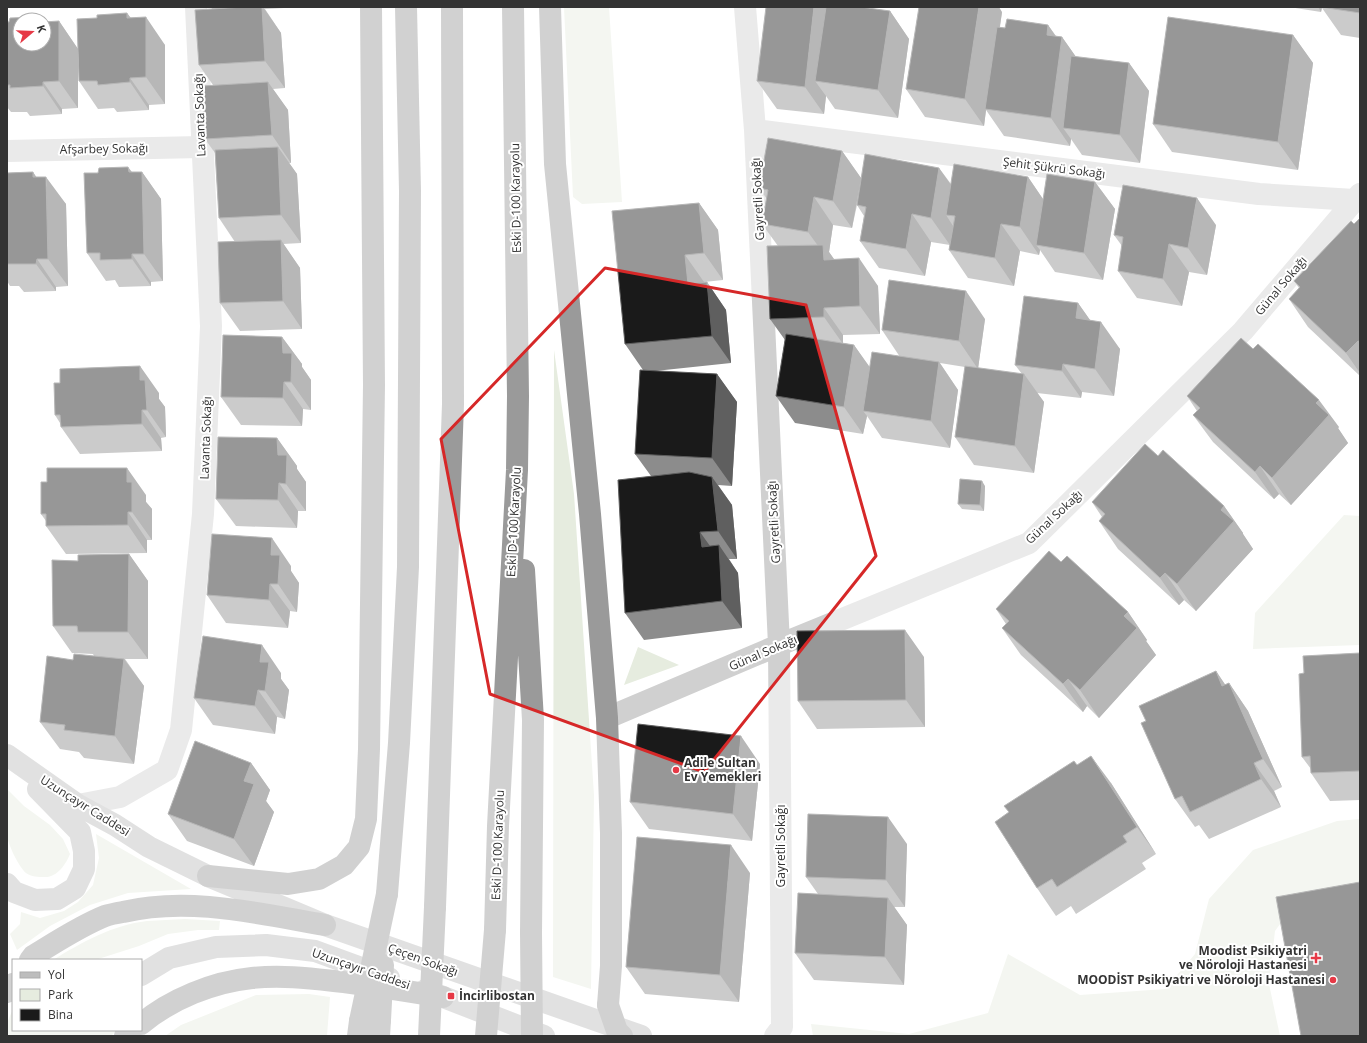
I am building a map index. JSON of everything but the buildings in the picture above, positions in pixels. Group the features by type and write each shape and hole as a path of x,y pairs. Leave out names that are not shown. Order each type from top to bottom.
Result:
{"highway":[{"path":"208,876 288,884 319,878 344,865 359,847 366,819 369,749 374,385 371,7"},
{"path":"369,1028 387,894 398,742 408,567 410,191 406,7"},
{"path":"429,1036 453,404 452,7"},
{"name":"Eski D-100 Karayolu","path":"486,1036 495,930 498,826 518,470 513,7"},
{"path":"550,7 555,164 590,514 607,718 611,833 611,966 606,1036"},
{"path":"518,470 533,720 531,933 532,1036"},
{"path":"32,958 71,934 106,916 140,908 176,905 226,909 325,925"},
{"path":"142,1023 155,1012 204,989 217,984 252,978 294,976 368,985 443,997"},
{"path":"608,1005 617,1031 622,1036"}],"main road":[{"name":"Uzunçayır Caddesi","path":"7,757 78,805 115,825 149,847 208,876"},
{"path":"7,757 80,832 84,851 84,869 75,888 57,899 36,900 14,892 7,884"},
{"name":"Çeçen Sokağı","path":"208,876 325,925 641,1036"},
{"name":"Uzunçayır Caddesi","path":"142,974 169,958 216,947 266,945 315,951 443,997"},
{"path":"443,997 544,1036"}],"street":[{"name":"Lavanta Sokağı","path":"78,805 120,797 167,770 181,730 203,514 211,326 196,7"},
{"name":"Gayretli Sokağı","path":"745,7 755,130 780,645 782,1027 775,1036"},
{"name":"Şehit Şükrü Sokağı","path":"755,130 1259,194 1357,197"},
{"name":"Afşarbey Sokağı","path":"7,151 202,147"},
{"name":"Günal Sokağı","path":"607,718 1029,543 1243,331 1357,197"}],"highlighted area":[{"path":"605,268 806,305 876,556 704,772 490,694 441,439"}],"green space":[{"path":"564,7 609,7 622,202 582,204 573,197"},
{"path":"554,350 574,494 594,795 591,989 553,977"},
{"path":"1344,515 1360,516 1360,645 1253,649 1255,613"},
{"path":"638,647 679,665 624,685"},
{"path":"7,789 24,806 50,825 63,839 70,854 66,862 57,873 49,877 33,876 23,870 14,856 7,835"},
{"path":"1360,819 1360,896 1291,909 1275,931 1269,984 1280,1036 813,1036 811,1024 909,1034 988,1013 1008,954 1080,995 1165,989 1195,954 1209,899 1253,850 1337,821"},
{"path":"96,834 191,889 128,893 90,905 50,926 17,950 10,934 20,924 21,912 40,918 64,911 78,902 93,885 99,858"},
{"path":"185,919 220,921 219,930 198,930 168,934 139,946 98,959 55,959 110,930 147,921"},
{"path":"309,994 330,997 327,1036 165,1036 181,1025 256,995"},
{"path":"12,1011 12,1031 116,1031 111,1036 7,1036 7,1023"}],"place":[{"name":"Adile Sultan Ev Yemekleri","path":"676,770"},
{"name":"Moodist Psikiyatri ve Nöroloji Hastanesi","path":"1316,958"},
{"name":"MOODİST Psikiyatri ve Nöroloji Hastanesi","path":"1333,980"},
{"name":"İncirlibostan","path":"451,996"}]}
